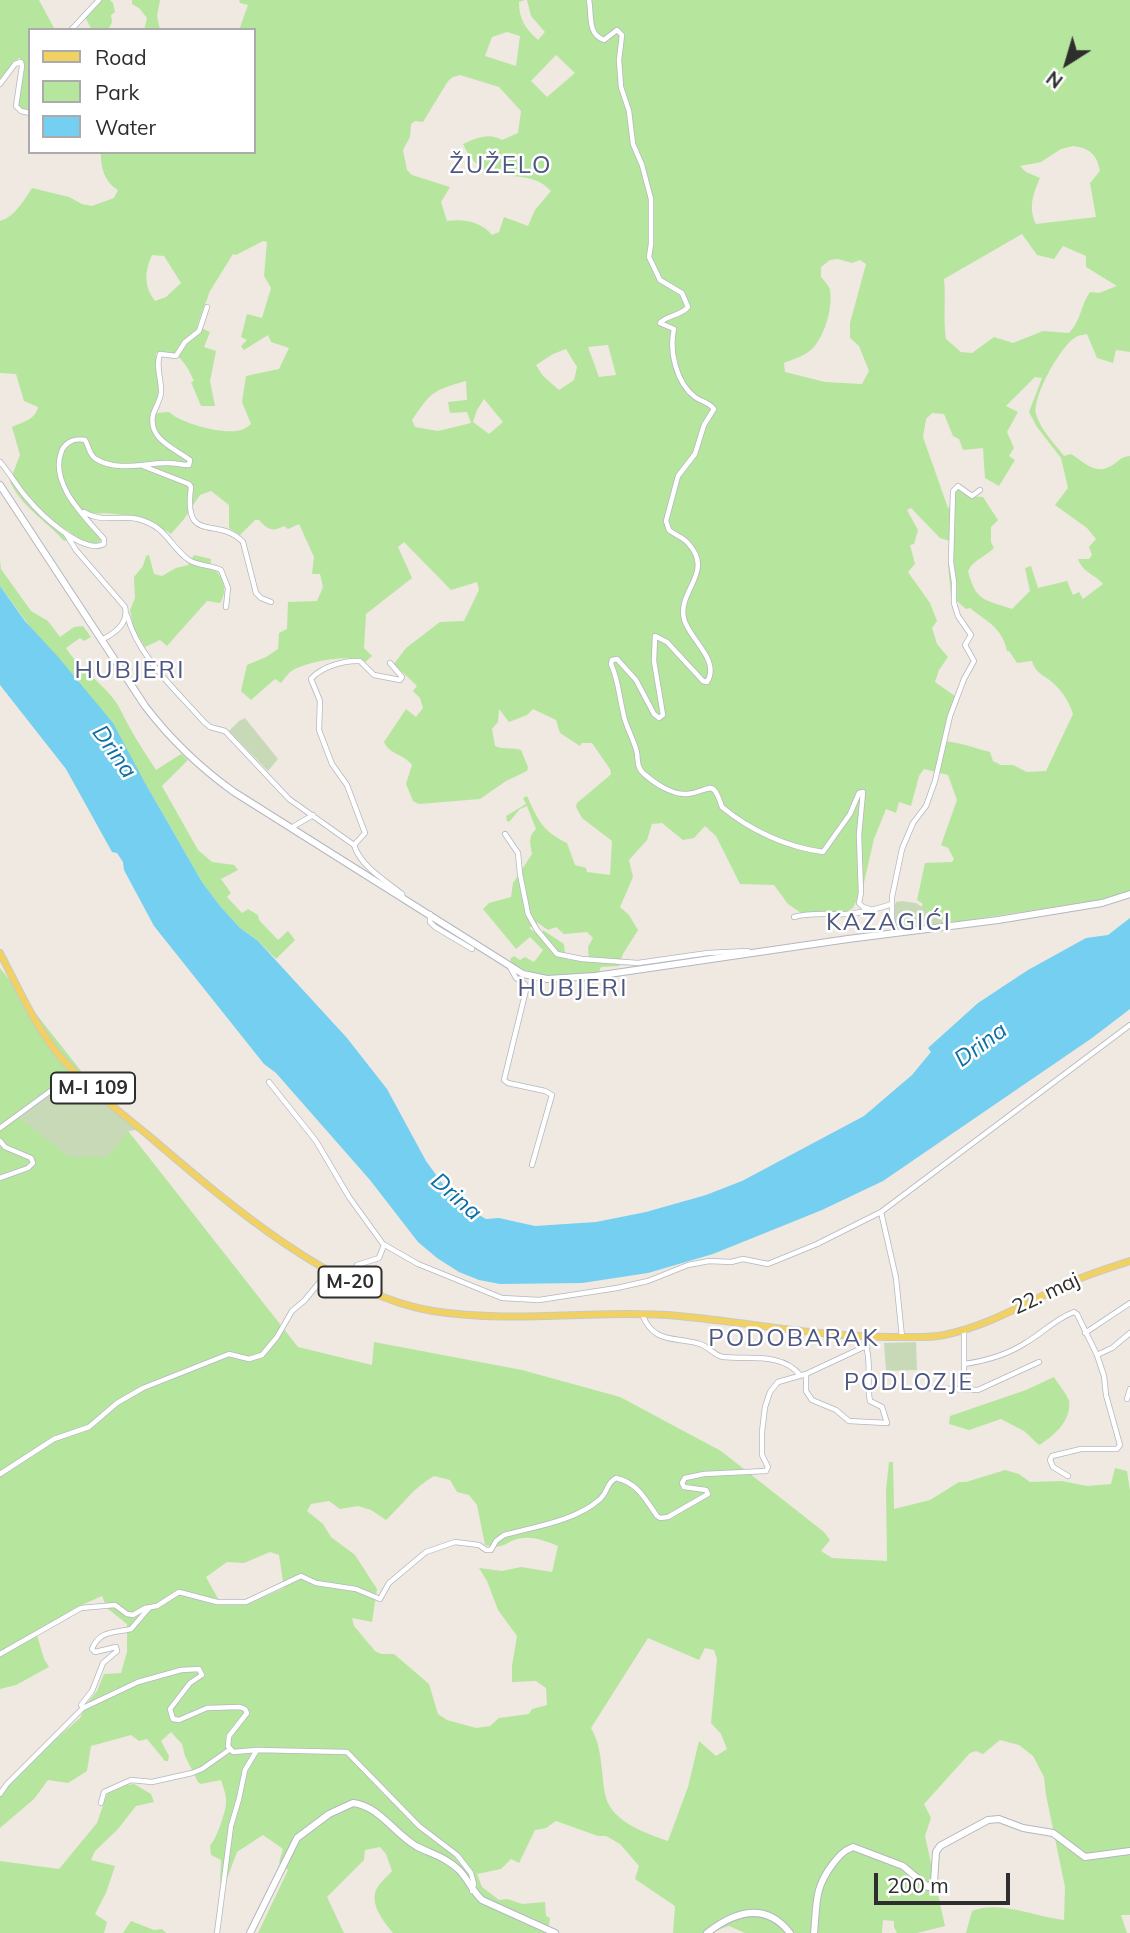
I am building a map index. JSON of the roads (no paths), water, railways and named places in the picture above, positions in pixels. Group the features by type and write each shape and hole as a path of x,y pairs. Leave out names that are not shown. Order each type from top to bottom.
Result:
{"main road":[{"name":"M-I 109","path":"0,953 39,1026 51,1045 74,1071 219,1194"},
{"name":"M-20","path":"219,1194 329,1271 350,1282"},
{"name":"22. maj","path":"350,1282 380,1296 418,1308 455,1313 502,1316 642,1314 703,1318 870,1338 940,1336 964,1330 1092,1273 1130,1261"}],"street":[{"path":"73,28 99,0"},
{"path":"589,0 591,27 596,37 604,40 617,30 622,35 621,87 651,200 651,266 660,280 682,293 688,303 684,311 661,320 661,324 674,329 671,340 679,377 690,392 711,404 714,409 704,425 695,454 678,476 666,521 669,530 686,541 698,561 698,570 683,614 690,634 710,662 710,676 708,682 703,681 667,642 655,636 654,661 663,715 659,718 654,714 636,680 617,659 612,660 623,713 637,753 638,764 643,773 657,784 677,793 690,794 701,789 714,789 719,794 722,807 755,830 789,845 823,852 850,814 859,793 863,792 859,835 859,903 872,910"},
{"path":"0,84 18,62 21,62 16,106 28,113"},
{"path":"0,462 29,501 65,533 82,544 95,547 103,544 104,539 63,485 60,457 65,445 85,440 90,453 107,463 142,466 190,463 190,460 160,440 153,428 153,416 161,393 158,361 163,353 176,356 185,342 199,331 207,307"},
{"path":"142,466 189,484 191,487 188,509 195,521 201,526 222,530 243,542 256,593 271,602"},
{"path":"0,485 145,706 180,748 218,781 523,974 547,979 621,973 1102,904 1130,894"},
{"path":"895,933 892,904 902,849 913,823 926,806 935,781 950,716 974,661 965,645 971,635 958,616 954,603 951,562 953,491 958,486 972,496 980,490"},
{"path":"81,511 100,519 138,519 162,530 174,548 193,562 221,570 228,588 226,607"},
{"path":"65,533 76,550 125,607 131,631 141,648 204,722 225,731 289,799 354,845 363,862 402,894 403,898"},
{"path":"101,640 119,628 127,615"},
{"path":"354,845 365,833 347,785 330,759 318,730 320,701 311,679 317,673 351,661 360,661 373,675 400,680 402,677 390,663"},
{"path":"291,828 313,815"},
{"path":"505,834 518,853 528,914 537,930 557,954 582,959 638,963 718,952 759,952"},
{"path":"794,917 872,910 892,904"},
{"path":"430,913 430,922 435,927 472,949"},
{"path":"509,966 514,976 525,984 526,994 504,1080 552,1095 532,1165"},
{"path":"270,1082 316,1141 349,1197 376,1238 384,1245 418,1264 502,1298 539,1300 617,1288 709,1261 731,1262 743,1259 768,1264 817,1244 881,1212 1130,1025"},
{"path":"0,1128 74,1071"},
{"path":"0,1141 5,1147 31,1158 33,1163 28,1168 0,1178"},
{"path":"881,1212 897,1278 902,1337"},
{"path":"350,1282 357,1265 379,1258 384,1245"},
{"path":"0,1474 54,1439 89,1427 117,1403 143,1388 229,1354 249,1359 262,1355 277,1337 292,1311 329,1271"},
{"path":"1085,1333 1130,1303"},
{"name":"22. maj","path":"964,1364 1026,1343 1054,1321 1074,1312 1079,1317 1104,1376 1110,1412 1119,1434 1120,1445 1117,1448 1081,1449 1052,1456 1050,1460 1053,1467 1068,1476"},
{"path":"642,1314 645,1323 665,1339 698,1343 721,1357 759,1357 790,1366 803,1375 807,1396 812,1400 836,1410 854,1422 887,1423 882,1407 870,1401 866,1384 870,1376 866,1346 870,1338"},
{"path":"964,1330 964,1390"},
{"path":"1097,1355 1112,1348 1130,1333"},
{"path":"0,1654 81,1608 115,1605 131,1615 157,1606 179,1592 187,1592 209,1601 246,1601 301,1576 316,1583 356,1589 380,1599 389,1583 426,1552 455,1542 479,1545 485,1550 491,1550 498,1538 504,1535 564,1518 588,1507 599,1500 609,1483 616,1478 635,1487 644,1495 657,1516 664,1518 708,1494 706,1490 684,1488 682,1483 685,1478 765,1471 768,1467 762,1455 764,1415 770,1392 778,1382 803,1375 866,1346"},
{"path":"925,1388 978,1390 1039,1362"},
{"path":"1127,1399 1130,1389"},
{"path":"83,1709 81,1705 92,1690 103,1663 117,1651 116,1647 95,1652 92,1649 95,1641 109,1632 131,1629 149,1608"},
{"path":"0,1794 83,1709 138,1682 181,1670 199,1670 202,1675 190,1683 172,1706 170,1716 179,1720 207,1709 245,1709 246,1716 229,1736 229,1750"},
{"path":"229,1750 347,1752 419,1826 457,1855 471,1874 474,1884 472,1891"},
{"path":"101,1803 104,1792 131,1780 152,1782 192,1773 229,1750"},
{"path":"217,1933 230,1826 239,1799 243,1774 257,1750"},
{"path":"250,1933 288,1851 297,1839 329,1814 353,1803 370,1809 415,1845 446,1859 465,1877 472,1891 486,1903 555,1933"},
{"path":"814,1933 816,1896 821,1880 841,1853 853,1847 894,1861 928,1887 934,1882 936,1852 940,1846 988,1820 1003,1820 1023,1828 1054,1833 1085,1857 1130,1851"},
{"path":"707,1933 727,1919 745,1913 771,1917 790,1933"}],"water":[{"name":"Drina","path":"0,586 25,621 113,723 202,882 220,906 240,928 258,941 347,1038 387,1089 426,1161 442,1183 465,1207 486,1219 499,1218 535,1226 596,1222 646,1212 706,1195 742,1181 864,1116 912,1075 931,1052 928,1048 978,1003 1028,970 1086,938 1108,935 1130,918 1130,1009 883,1181 822,1210 713,1254 648,1273 582,1283 500,1284 479,1280 459,1272 418,1242 370,1180 276,1073 264,1064 154,926 124,870 123,862 117,853 112,852 66,769 0,685"}],"district":[{"name":"ŽUŽELO","path":"501,166"},
{"name":"HUBJERI","path":"130,671"},
{"name":"KAZAGIĆI","path":"889,923"},
{"name":"HUBJERI","path":"573,989"},
{"name":"PODOBARAK","path":"794,1339"},
{"name":"PODLOZJE","path":"909,1383"}]}
